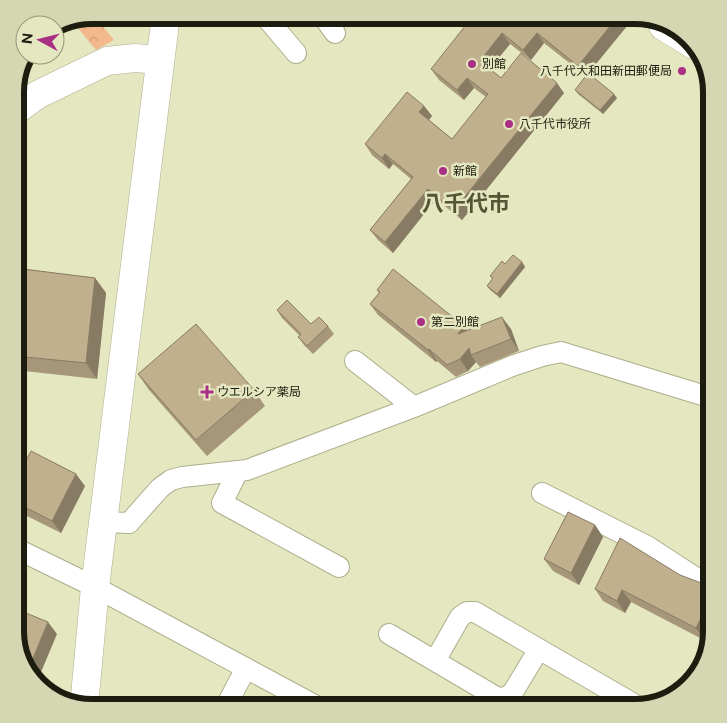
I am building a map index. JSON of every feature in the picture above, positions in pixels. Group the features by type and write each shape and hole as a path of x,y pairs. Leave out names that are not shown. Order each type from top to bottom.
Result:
{"street":[{"path":"85,699 94,587 165,24"},
{"path":"272,24 296,53"},
{"path":"328,24 335,33"},
{"path":"24,104 37,95 107,61 135,58 160,60"},
{"path":"103,522 129,523 160,488 170,480 247,470 414,407 512,366 561,352 703,395"},
{"path":"355,361 414,407"},
{"path":"238,471 222,503 339,567"},
{"path":"542,493 647,546 693,576 703,580"},
{"path":"24,552 94,587 303,699"},
{"path":"435,660 460,616 467,612 475,612 625,699"},
{"path":"389,634 498,698 508,697 513,692 539,649"},
{"path":"230,699 246,668"}],"green space":[{"path":"101,24 114,40 96,50 76,26"}],"building":[{"path":"467,24 482,24 486,27 488,24 612,24 578,66 537,33 523,50 502,33 480,61 501,78 521,53 557,83 454,210 428,189 385,242 370,230 413,177 385,154 382,158 365,144 407,92 424,106 419,112 452,139 488,94 467,78 457,90 431,69"},
{"path":"588,73 614,94 600,110 575,90"},
{"path":"513,255 522,262 497,294 487,286 493,278 490,276 502,261 505,264"},
{"path":"24,269 95,278 86,363 24,357"},
{"path":"393,269 464,326 458,334 502,317 511,339 471,355 469,348 460,359 447,365 370,304 380,292 377,290"},
{"path":"287,300 311,324 319,317 328,326 307,346 298,337 301,334 277,310"},
{"path":"196,324 254,390 196,440 138,374"},
{"path":"31,451 76,474 52,521 24,507 24,465"},
{"path":"568,512 595,525 571,573 544,559"},
{"path":"620,538 680,575 703,584 703,614 696,628 622,590 617,601 595,589"},
{"path":"24,612 48,622 31,662 25,645"}],"place":[{"name":"別館","path":"472,64"},
{"name":"八千代大和田新田郵便局","path":"682,71"},
{"name":"八千代市役所","path":"509,124"},
{"name":"新館","path":"443,171"},
{"name":"第二別館","path":"421,322"},
{"name":"ウエルシア薬局","path":"207,392"}],"district":[{"name":"八千代市","path":"466,203"}]}
